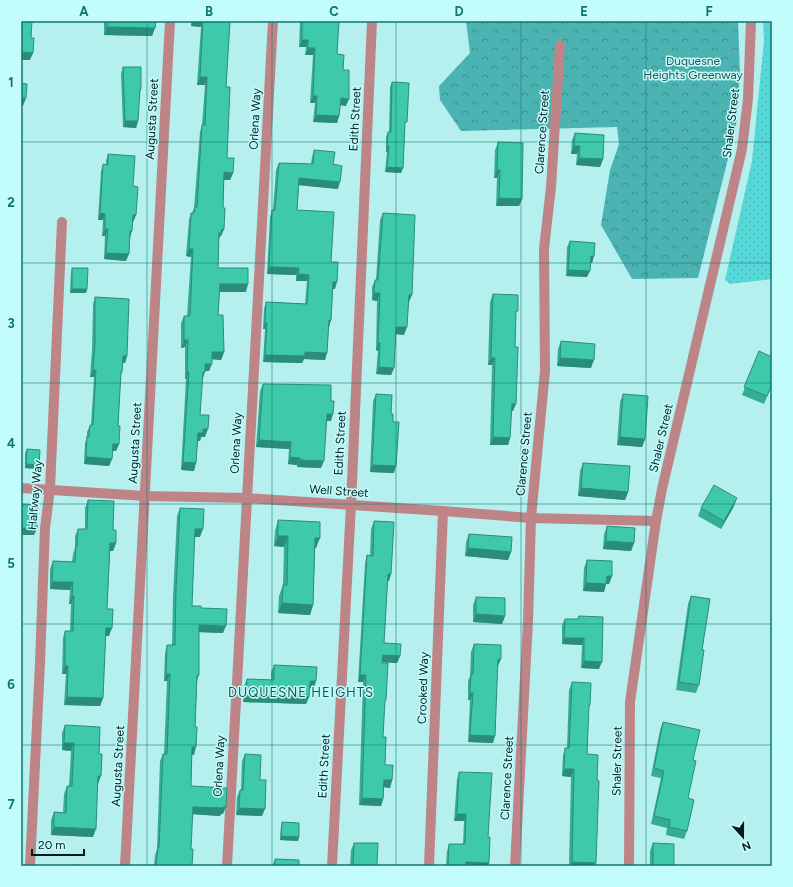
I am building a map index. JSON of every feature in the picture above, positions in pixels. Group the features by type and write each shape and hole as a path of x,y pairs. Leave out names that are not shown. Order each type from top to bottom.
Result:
{"street":[{"name":"Augusta Street","path":"125,866 170,21"},
{"name":"Orlena Way","path":"227,866 273,21"},
{"name":"Edith Street","path":"332,866 372,21"},
{"name":"Shaler Street","path":"629,866 630,702 656,521 742,149 748,99 751,21"},
{"name":"Clarence Street","path":"515,866 528,621 531,518 545,371 544,249 551,187 560,45"},
{"name":"Halfway Way","path":"30,866 45,528 50,489 62,222"},
{"name":"Well Street","path":"21,488 145,496 246,498 531,518 656,521"},
{"name":"Crooked Way","path":"429,866 443,511"}],"shaded area":[{"name":"Duquesne Heights Greenway","path":"763,21 772,21 772,279 730,284 725,280 752,161 764,40"}],"green space":[{"name":"Duquesne Heights Greenway","path":"466,21 738,21 740,73 736,127 698,278 632,279 601,225 610,170 619,144 617,127 461,131 440,100 439,86 470,53"}],"building":[{"path":"21,21 32,21 31,38 34,38 33,53 21,52"},
{"path":"107,21 156,21 155,28 107,27"},
{"path":"203,21 230,21 226,87 230,87 227,158 234,158 233,173 224,172 224,229 222,229 221,233 219,233 218,268 248,268 248,284 220,284 218,315 223,315 224,352 212,352 212,364 205,364 205,372 203,372 200,415 209,415 208,429 203,429 203,433 198,433 196,463 183,462 189,372 187,372 188,340 184,340 184,316 190,316 193,249 189,249 191,213 194,213 195,207 197,207 202,125 205,125 207,77 200,77"},
{"path":"302,21 339,21 337,54 344,55 343,70 349,70 349,99 341,98 339,116 316,115 317,96 313,96 315,48 308,48 308,40 302,40"},
{"path":"123,67 141,67 141,89 138,121 125,121"},
{"path":"392,82 409,83 407,122 405,122 403,168 387,167 389,146 387,146 388,132 391,132"},
{"path":"21,83 27,84 26,98 21,98"},
{"path":"575,133 604,135 603,159 579,158 580,146 574,146"},
{"path":"498,142 523,143 522,199 499,198 500,170 497,170"},
{"path":"314,150 335,152 333,164 342,166 340,182 299,178 297,210 334,212 331,262 338,262 337,282 333,282 331,320 329,320 327,353 305,352 305,356 265,355 267,323 265,323 266,302 307,304 309,275 298,274 299,268 269,267 272,210 275,210 279,163 313,164"},
{"path":"108,154 135,156 133,186 138,187 136,215 133,215 132,231 130,231 129,254 106,253 108,229 105,229 105,214 100,213 103,164 108,165"},
{"path":"383,213 415,215 412,295 409,295 407,327 396,327 394,368 379,367 380,343 378,343 380,293 374,293 375,280 378,280"},
{"path":"570,241 595,243 594,256 591,256 590,271 568,270"},
{"path":"72,268 88,268 87,289 72,289"},
{"path":"493,294 518,295 515,347 518,347 516,404 512,404 510,438 493,437 495,358 491,358"},
{"path":"95,297 129,299 127,356 123,356 121,372 118,426 120,426 119,444 113,444 112,459 86,457 87,436 89,437 90,425 93,425 96,370 93,370 95,343"},
{"path":"561,341 595,344 594,360 560,358"},
{"path":"759,351 772,357 772,384 767,396 744,387"},
{"path":"263,384 331,385 331,401 334,401 333,414 327,414 324,461 300,460 300,458 290,457 291,442 259,440"},
{"path":"376,394 392,395 391,414 393,414 393,422 399,422 396,466 372,465"},
{"path":"623,394 648,396 645,439 620,437"},
{"path":"27,449 40,450 39,465 26,464"},
{"path":"583,463 630,466 628,492 581,488"},
{"path":"714,485 737,498 724,521 701,508"},
{"path":"88,500 114,501 113,530 116,530 116,543 110,543 107,609 113,609 112,628 106,628 103,698 67,697 68,666 65,666 65,631 73,631 73,582 52,582 53,561 75,562 78,529 87,529"},
{"path":"23,504 38,505 37,529 22,528 21,506 23,506"},
{"path":"180,508 204,509 203,529 195,529 192,606 201,606 201,608 227,609 226,626 199,625 199,675 197,675 195,727 197,727 196,747 192,747 191,786 227,788 226,807 193,807 191,849 193,849 192,866 156,866 158,847 159,848 163,754 167,754 170,674 166,674 167,645 175,645"},
{"path":"278,520 320,522 320,538 315,538 313,605 282,603 283,585 287,585 288,536 278,536"},
{"path":"374,521 394,522 391,574 388,574 384,643 401,644 400,656 383,655 382,663 388,663 383,737 386,737 385,765 393,765 392,780 384,780 383,799 362,798 366,675 360,675 367,555 373,556"},
{"path":"607,526 635,528 634,543 606,541"},
{"path":"469,534 512,537 511,552 468,548"},
{"path":"587,560 612,561 612,576 607,576 606,584 586,583"},
{"path":"691,596 710,599 702,650 704,650 699,685 679,682"},
{"path":"476,597 505,598 505,616 476,614"},
{"path":"579,616 603,617 602,662 584,661 584,638 564,638 565,619 578,619"},
{"path":"474,644 501,645 501,659 498,659 495,736 470,735 473,693 470,693 471,674 473,674"},
{"path":"274,665 317,667 316,681 310,681 309,697 246,695 247,679 274,680"},
{"path":"572,682 591,683 587,754 598,755 597,780 599,781 596,863 572,862 574,769 564,769 565,748 569,748"},
{"path":"663,722 700,730 693,760 696,761 688,798 694,800 687,831 669,827 670,820 654,816 664,771 654,768"},
{"path":"65,725 100,727 99,754 102,754 101,776 98,776 96,829 54,827 54,812 66,813 67,786 72,786 74,743 64,743"},
{"path":"245,754 261,755 260,780 266,780 265,809 239,808 240,790 243,790"},
{"path":"459,772 492,773 488,837 490,837 489,863 466,862 466,866 448,866 449,844 465,844 466,814 457,814"},
{"path":"282,822 299,823 299,837 281,836"},
{"path":"354,843 378,843 377,866 353,866"},
{"path":"653,843 674,844 674,866 653,866"},
{"path":"275,859 299,860 299,866 275,866"}],"district":[{"name":"DUQUESNE HEIGHTS","path":"301,692"}]}
